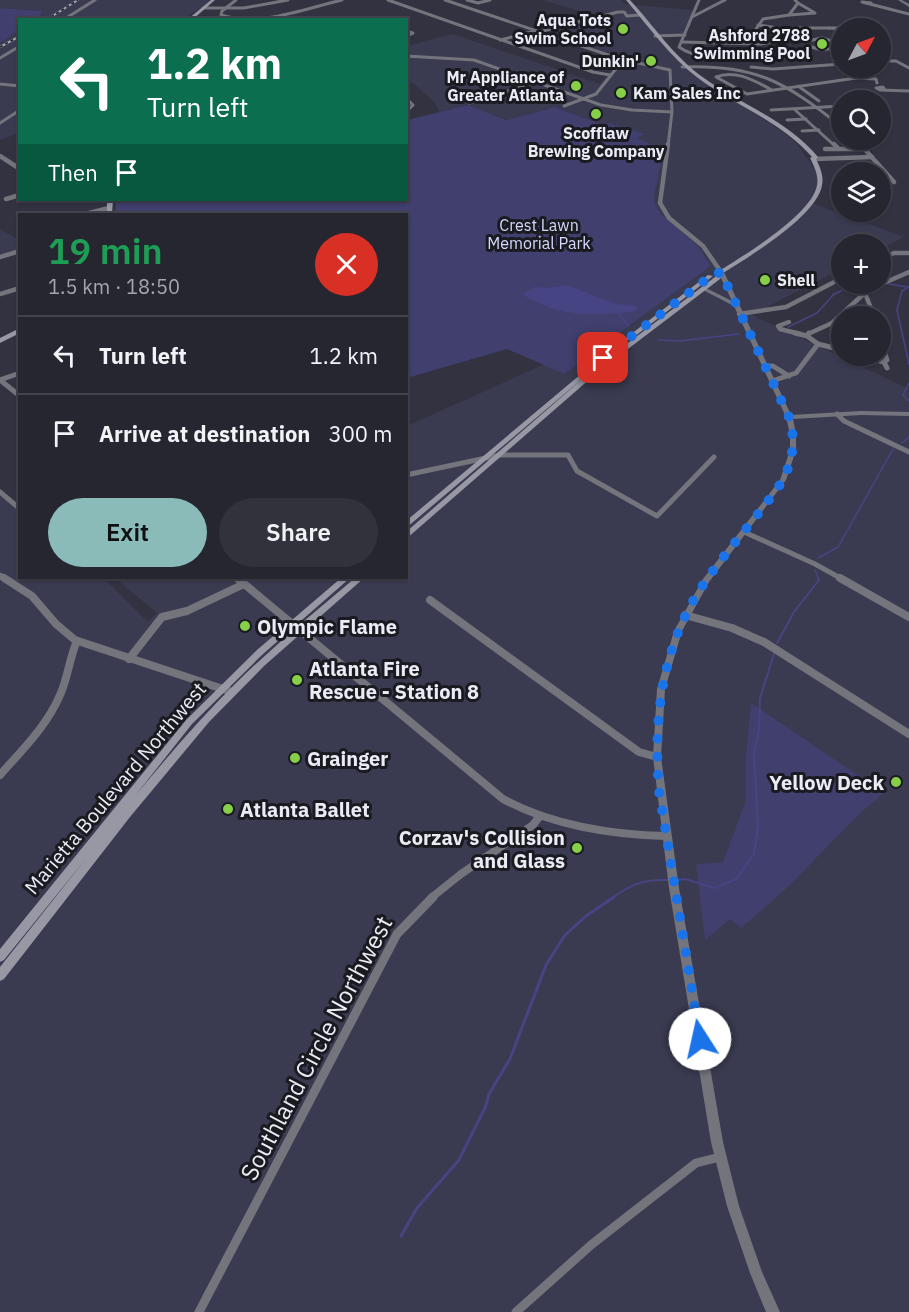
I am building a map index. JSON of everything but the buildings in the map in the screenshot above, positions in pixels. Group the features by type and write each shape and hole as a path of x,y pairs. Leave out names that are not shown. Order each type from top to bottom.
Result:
{"main road":[{"path":"191,18 213,0"},
{"path":"408,524 614,349 711,276 721,272 792,222 810,205 820,184 819,173 813,158 815,156 808,148 793,135 685,67 628,0"},
{"path":"408,535 597,370 718,278 721,272"},
{"path":"2,338 18,331"},
{"name":"Marietta Boulevard Northwest","path":"0,957 164,752 345,579"},
{"path":"296,627 359,579"},
{"path":"0,976 227,690"}],"street":[{"path":"66,18 94,0"},
{"path":"236,0 221,15 231,18 268,16 342,0"},
{"path":"203,8 253,7 288,0"},
{"path":"388,0 593,72 610,75"},
{"path":"445,0 624,60 664,68 671,72 672,112 660,203 669,218 703,246 721,272 789,417 794,441 790,465 777,489 706,581 685,615 672,647 663,681 658,718 657,758 674,888 720,1157 743,1235 773,1312"},
{"path":"453,2 459,0"},
{"path":"453,2 467,0 478,3 490,0"},
{"path":"699,0 682,41 681,49 693,55 749,56"},
{"path":"692,17 725,0"},
{"path":"900,0 909,6"},
{"path":"750,44 758,26 764,19 815,13 796,2 789,15"},
{"path":"871,3 890,12 909,14"},
{"path":"253,7 268,16"},
{"path":"501,40 620,12 627,16 640,15"},
{"path":"588,14 598,17"},
{"path":"758,26 829,28"},
{"path":"658,36 685,35"},
{"path":"682,41 750,44 823,38 831,41"},
{"path":"804,40 805,45 817,49 831,49"},
{"path":"0,58 18,47"},
{"path":"408,56 476,61 585,99 621,108 672,112"},
{"path":"564,106 598,92 624,60"},
{"path":"722,66 732,62"},
{"path":"891,62 909,68"},
{"path":"748,66 773,69 831,65"},
{"path":"685,67 722,66 756,72 790,87 830,118"},
{"path":"772,90 742,76 725,73 716,77 742,93 772,90 810,85 850,78"},
{"path":"823,75 834,81"},
{"path":"800,79 810,85"},
{"path":"468,103 538,82"},
{"path":"0,84 18,86"},
{"path":"798,86 819,101"},
{"path":"891,90 909,91"},
{"path":"771,110 831,106"},
{"path":"794,109 831,141"},
{"path":"0,123 18,111"},
{"path":"787,120 806,118"},
{"path":"802,131 819,130"},
{"path":"825,149 831,149"},
{"path":"866,150 894,182"},
{"path":"0,156 18,168"},
{"path":"813,158 872,157"},
{"path":"6,199 18,196"},
{"path":"93,213 109,211"},
{"path":"0,257 18,252"},
{"path":"891,254 909,253"},
{"path":"891,280 909,272"},
{"path":"740,314 786,307 831,284"},
{"path":"0,294 18,289"},
{"path":"704,289 721,295 735,305"},
{"path":"850,306 863,294"},
{"path":"789,322 778,326 780,329 807,336 818,344 831,347"},
{"path":"807,336 808,333 831,324"},
{"path":"772,381 796,373 818,344"},
{"path":"765,366 773,366 789,376"},
{"path":"0,380 18,374"},
{"path":"0,380 18,394"},
{"path":"837,414 844,421 909,452"},
{"path":"789,417 909,414"},
{"path":"408,474 500,455 568,455 577,471 657,516 714,457"},
{"path":"0,492 18,507"},
{"path":"744,532 812,563 909,617"},
{"path":"0,574 32,596 67,635 77,641 227,690"},
{"path":"238,579 503,799 539,817 666,836"},
{"path":"129,659 162,617 187,612 244,584"},
{"path":"430,600 639,752 657,758"},
{"path":"685,615 732,628 765,642 909,734"},
{"path":"0,775 52,712 66,681 69,656 77,641"},
{"name":"Southland Circle Northwest","path":"198,1312 397,934 436,891 533,825 539,817"},
{"path":"516,1312 591,1245 696,1163 720,1157"}],"shaded area":[{"path":"0,0 214,0 184,18 38,18 42,11 0,8"},
{"path":"543,0 621,0 624,4 693,10 685,34 658,36 702,79 783,132 797,144 819,175 814,204 831,210 831,222 863,222 904,237 891,244 891,234 831,234 831,274 752,315 831,352 831,366 860,366 909,389 909,1312 0,1312 0,490 18,505 18,579 105,579 148,622 157,613 116,579 408,579 408,426 545,364 566,374 590,354 585,352 605,337 611,339 711,266 661,214 655,204 637,138 644,134 603,125 555,107 506,120 468,105 439,112 434,102 413,83 408,83 408,46 453,34 600,84 621,60 554,35 563,32 552,28 596,16"},
{"path":"18,31 18,132 0,140 0,43"},
{"path":"0,229 18,240 18,250 0,256"},
{"path":"567,285 616,304 635,306 638,309 632,312 607,314 571,313 547,306 523,294 534,287"}],"green space":[{"path":"0,8 42,11 38,18 18,18 18,31 0,43"},
{"name":"Crest Lawn Memorial Park","path":"468,105 506,120 555,107 603,125 608,123 645,134 637,138 664,150 654,195 655,204 661,214 697,245 711,266 611,339 605,337 585,351 591,354 565,374 507,349 408,378 408,213 115,213 116,201 408,201 408,120"},
{"path":"751,703 884,793 857,816 790,885 741,928 730,919 705,940 696,864 723,862 746,800 746,756"}],"waterway":[{"path":"891,284 907,287"},
{"path":"909,287 902,291 897,310 909,364"},
{"path":"788,327 817,313 834,294"},
{"path":"618,313 629,326"},
{"path":"658,340 679,341 739,334"},
{"path":"909,383 903,395 909,401"},
{"path":"902,443 909,437"},
{"path":"818,558 838,547 893,449"},
{"path":"815,570 819,579"},
{"path":"777,643 794,612 819,580 818,578"},
{"path":"677,880 685,879 715,888 736,879 754,854 758,826 754,754 759,730 760,698 774,654"},
{"path":"612,898 638,883 668,880"},
{"path":"401,1236 417,1208 459,1160 485,1108 489,1094 510,1059 546,965 565,935 586,916 614,897"}],"railway":[{"path":"49,18 78,0"},
{"path":"0,47 18,37"}],"place":[{"name":"Aqua Tots Swim School","path":"623,29"},
{"name":"Ashford 2788 Swimming Pool","path":"822,44"},
{"name":"Dunkin'","path":"651,61"},
{"name":"Mr Appliance of Greater Atlanta","path":"576,86"},
{"name":"Kam Sales Inc","path":"621,93"},
{"name":"Scofflaw Brewing Company","path":"596,114"},
{"name":"Shell","path":"765,280"},
{"name":"Olympic Flame","path":"245,626"},
{"name":"Atlanta Fire Rescue - Station 8","path":"297,680"},
{"name":"Grainger","path":"295,758"},
{"name":"Yellow Deck","path":"896,782"},
{"name":"Atlanta Ballet","path":"228,809"},
{"name":"Corzav's Collision and Glass","path":"577,848"}],"route":[{"path":"603,358 711,276 721,272 792,425 793,450 790,465 783,480 695,597 672,647 661,689 657,758 659,791 700,1039"}]}
